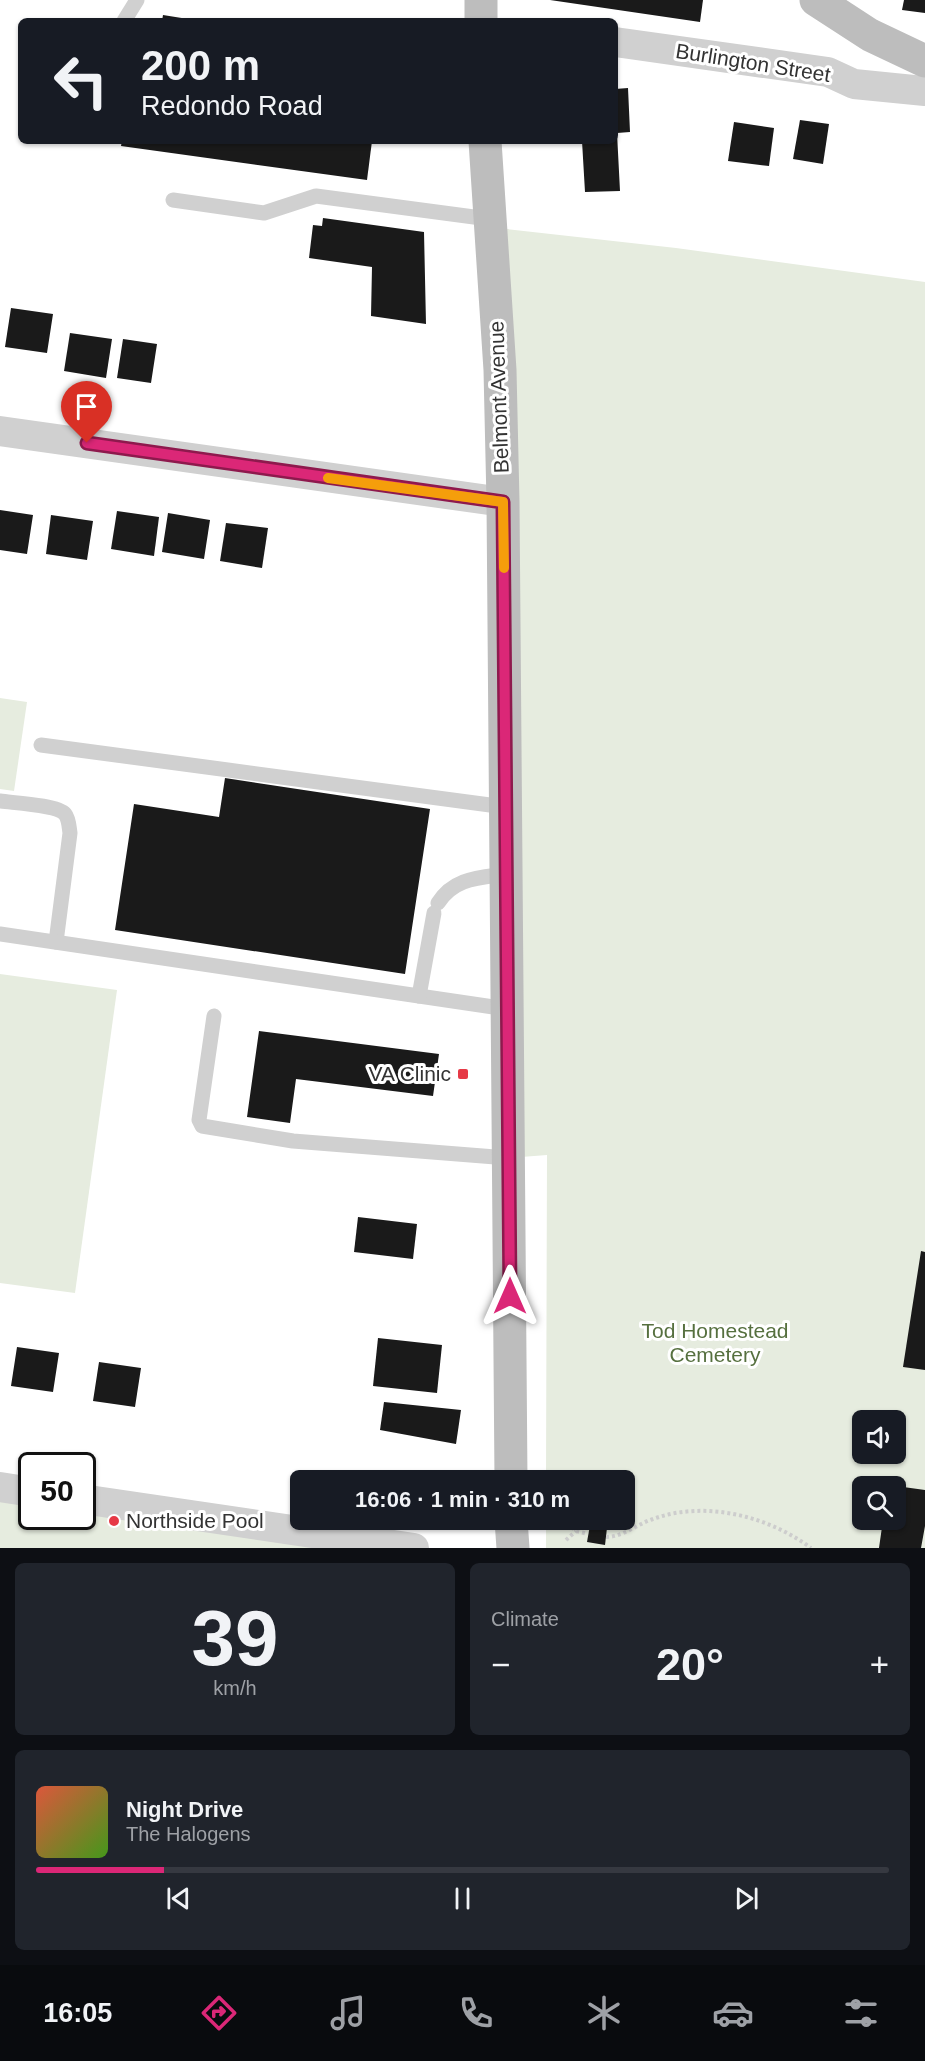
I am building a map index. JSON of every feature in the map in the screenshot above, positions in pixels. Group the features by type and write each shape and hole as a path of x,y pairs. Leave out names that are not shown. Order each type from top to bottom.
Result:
{"main road":[{"path":"481,0 481,18"},
{"path":"828,4 870,35 925,61"},
{"name":"Belmont Avenue","path":"485,144 500,370 503,502 511,1470"},
{"path":"512,1530 513,1548"}],"street":[{"name":"Burlington Street","path":"618,42 828,72 854,84 925,91"},
{"path":"0,431 503,502"},
{"path":"0,1487 18,1490"},
{"path":"96,1501 414,1548"}],"lane":[{"path":"126,18 136,0"},
{"path":"173,200 264,213 316,196 489,219"},
{"path":"41,745 506,807"},
{"path":"0,801 53,809 63,812 67,818 70,832 56,942"},
{"path":"419,996 436,908 453,885 468,879 506,874"},
{"path":"0,934 507,1009"},
{"path":"214,1016 199,1120 202,1126 293,1141 508,1158"}],"path":[{"path":"606,1537 617,1535 654,1518 677,1514 717,1512 760,1520 781,1528 811,1548"},
{"path":"566,1540 576,1531 588,1534"}],"green space":[{"name":"Tod Homestead Cemetery","path":"489,227 676,248 925,282 925,1548 546,1548 546,1530 635,1530 635,1470 546,1470 547,1155 508,1158"},
{"path":"0,698 27,702 14,791 0,789"},
{"path":"0,974 117,990 75,1293 0,1283"},
{"name":"Northside Pool","path":"0,1487 18,1490 18,1530 96,1530 96,1501 414,1548 0,1548"}],"building":[{"path":"550,0 703,0 700,22"},
{"path":"904,0 925,0 925,13 902,10"},
{"path":"163,15 182,18 162,18"},
{"path":"628,88 630,132 618,133 618,89"},
{"path":"800,120 829,124 823,164 793,159"},
{"path":"734,122 774,128 769,166 728,161"},
{"path":"121,144 372,144 367,180 121,146"},
{"path":"582,144 618,144 620,191 585,192"},
{"path":"323,218 424,232 426,324 371,316 372,267 309,258 313,225 322,226"},
{"path":"11,308 53,314 47,353 5,347"},
{"path":"70,333 112,339 106,378 64,371"},
{"path":"123,339 157,344 151,383 117,378"},
{"path":"0,510 33,515 27,554 0,550"},
{"path":"117,511 159,517 154,556 111,549"},
{"path":"168,513 210,520 204,559 162,552"},
{"path":"51,515 93,521 87,560 46,554"},
{"path":"226,523 268,528 262,568 220,561"},
{"path":"225,778 430,809 405,974 115,930 134,804 219,817"},
{"path":"259,1031 439,1054 433,1096 296,1079 290,1123 247,1117"},
{"path":"358,1217 417,1224 413,1259 354,1252"},
{"path":"921,1251 925,1252 925,1370 903,1367"},
{"path":"378,1338 442,1345 437,1393 373,1386"},
{"path":"17,1347 59,1353 53,1392 11,1386"},
{"path":"99,1362 141,1368 135,1407 93,1401"},
{"path":"384,1402 461,1410 456,1444 380,1430"},
{"path":"906,1487 925,1490 925,1526 921,1548 879,1548 882,1530 906,1530"},
{"path":"589,1530 607,1530 605,1545 587,1542"}],"slow traffic":[{"path":"328,478 503,502 504,568"}],"place":[{"name":"VA Clinic","path":"463,1074"},
{"name":"Northside Pool","path":"114,1521"}],"route":[{"path":"87,443 503,502 510,1296"}]}
